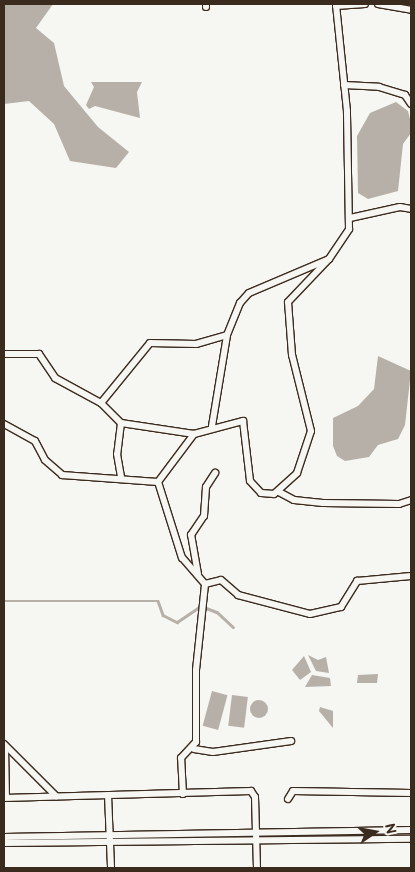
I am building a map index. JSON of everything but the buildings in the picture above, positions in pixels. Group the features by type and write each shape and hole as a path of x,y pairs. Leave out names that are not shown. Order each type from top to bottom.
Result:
{"street":[{"path":"279,492 300,469 312,426 292,355 288,302 329,259 349,229 344,85 336,5 365,4"},
{"path":"378,4 411,10"},
{"path":"344,85 379,87 405,95 411,104"},
{"path":"350,218 400,207 411,209"},
{"path":"212,426 227,335 245,296 329,259"},
{"path":"100,403 150,342 196,344 227,335"},
{"path":"4,354 39,354 55,378 100,403 120,422 194,434"},
{"path":"120,422 117,454 121,477"},
{"path":"158,482 194,434 212,426 245,422 250,481 264,494 279,492 294,500 324,503 399,504 411,500"},
{"path":"4,424 34,441 45,460 62,475 83,479 121,477 158,482"},
{"path":"198,574 192,535 204,516 206,487 215,473"},
{"path":"158,482 180,552 205,584 194,749"},
{"path":"205,584 221,580 238,595 310,614 341,607 357,581 411,576"},
{"path":"183,794 181,758 194,749 213,752 291,741"},
{"path":"4,745 5,798 251,791 257,868"},
{"path":"4,745 56,796"},
{"path":"288,799 293,791 411,793"},
{"path":"108,795 111,868"},
{"path":"4,837 411,830"},
{"path":"4,843 110,836 256,839 411,839"}],"shaded area":[{"path":"4,4 53,4 36,28 54,43 64,86 98,127 129,152 116,168 70,161 54,124 29,101 4,104"},
{"path":"91,82 142,82 137,92 140,118 95,106 89,109 86,105 94,87"},
{"path":"396,102 408,111 411,123 411,133 403,144 398,191 368,199 358,193 357,136 370,113"},
{"path":"378,356 411,371 405,425 398,439 378,445 369,457 345,461 337,456 333,446 333,418 358,406 374,389"},
{"path":"308,655 318,660 326,657 329,673 316,671"},
{"path":"304,656 311,672 300,680 292,670"},
{"path":"378,674 377,683 357,683 358,675"},
{"path":"312,675 330,678 331,686 305,687"},
{"path":"212,691 227,695 218,730 203,726"},
{"path":"232,695 248,697 244,728 228,726"},
{"path":"259,700 265,703 268,709 265,715 259,718 253,715 250,709 253,703"},
{"path":"320,707 333,711 333,728 319,711"}],"waterway":[{"path":"4,601 158,601 163,615 177,622 201,606 217,612 233,627"}]}
